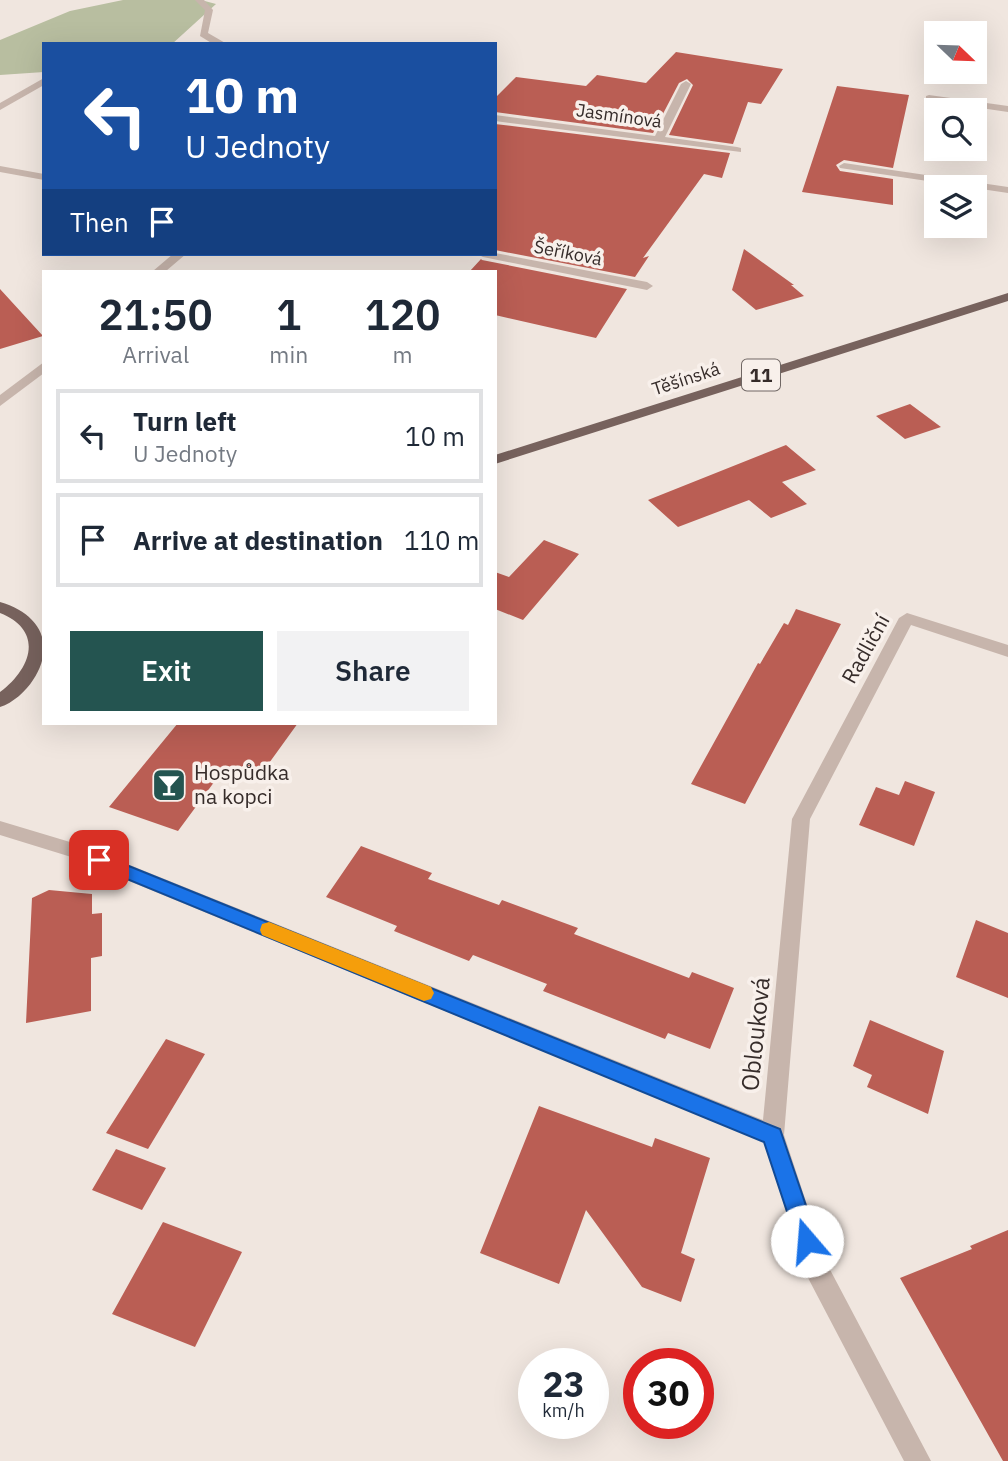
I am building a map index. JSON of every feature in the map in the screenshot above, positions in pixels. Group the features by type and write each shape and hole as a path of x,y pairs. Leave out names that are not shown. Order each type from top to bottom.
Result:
{"main road":[{"name":"Těšínská","path":"497,459 1008,297"},
{"path":"0,607 38,622 39,649 27,678 0,701"}],"street":[{"path":"199,0 208,6 203,34 216,42"},
{"path":"0,107 42,83"},
{"path":"659,139 687,84"},
{"path":"987,106 1008,109"},
{"name":"Jasmínová","path":"497,118 737,150"},
{"path":"844,166 1008,190"},
{"path":"0,169 42,177"},
{"path":"160,270 178,256"},
{"name":"Šeříková","path":"493,256 647,286"},
{"path":"0,402 42,368"},
{"name":"Radliční","path":"833,756 907,618 1008,651"},
{"name":"Oblouková","path":"833,756 801,819 773,1135 816,1267 918,1461"},
{"path":"0,828 73,850 773,1135"}],"green space":[{"path":"123,0 201,0 216,4 174,42 42,42 42,72 0,75 0,40 70,11"}],"building":[{"path":"676,52 783,69 761,104 748,102 733,144 669,135 693,85 687,79 679,83 653,133 497,112 497,96 516,77 586,86 597,75 646,83"},
{"path":"837,86 909,95 893,168 844,160 836,165 840,171 893,179 893,205 802,192"},
{"path":"497,124 730,153 722,178 704,174 643,258 649,256 635,277 497,250"},
{"path":"744,249 794,285 791,285 804,296 756,310 732,290"},
{"path":"481,259 627,289 596,338 497,315 497,270 471,270"},
{"path":"0,289 42,336 0,349"},
{"path":"910,404 941,427 905,439 876,416"},
{"path":"786,445 816,470 782,482 807,504 771,518 749,500 678,527 648,500"},
{"path":"544,540 579,554 523,620 497,610 497,573 509,577"},
{"path":"796,609 841,624 745,804 691,784 758,663 760,664 784,623 788,625"},
{"path":"176,725 297,725 259,777 226,766 178,831 109,807"},
{"path":"905,781 935,792 914,846 859,825 876,787 899,795"},
{"path":"361,846 432,873 428,879 499,905 502,900 578,928 574,934 689,978 692,972 734,988 710,1049 668,1033 665,1039 543,991 547,984 473,955 469,961 394,931 397,926 326,897"},
{"path":"49,890 92,894 92,914 102,913 102,956 91,958 91,1011 26,1023 32,898"},
{"path":"976,920 1008,933 1008,998 956,977"},
{"path":"870,1020 944,1051 928,1114 867,1087 872,1075 853,1066"},
{"path":"166,1039 205,1054 148,1149 106,1133"},
{"path":"539,1106 652,1147 655,1138 710,1158 681,1253 695,1259 681,1302 642,1287 586,1210 559,1284 480,1253"},
{"path":"116,1149 166,1168 142,1210 92,1190"},
{"path":"163,1222 242,1252 195,1347 112,1314"},
{"path":"1008,1230 1008,1461 1003,1461 900,1278 972,1249 970,1246"}],"slow traffic":[{"path":"269,930 424,993"}],"place":[{"name":"Hospůdka na kopci","path":"169,785"}],"route":[{"path":"99,860 773,1135 807,1241"}]}
